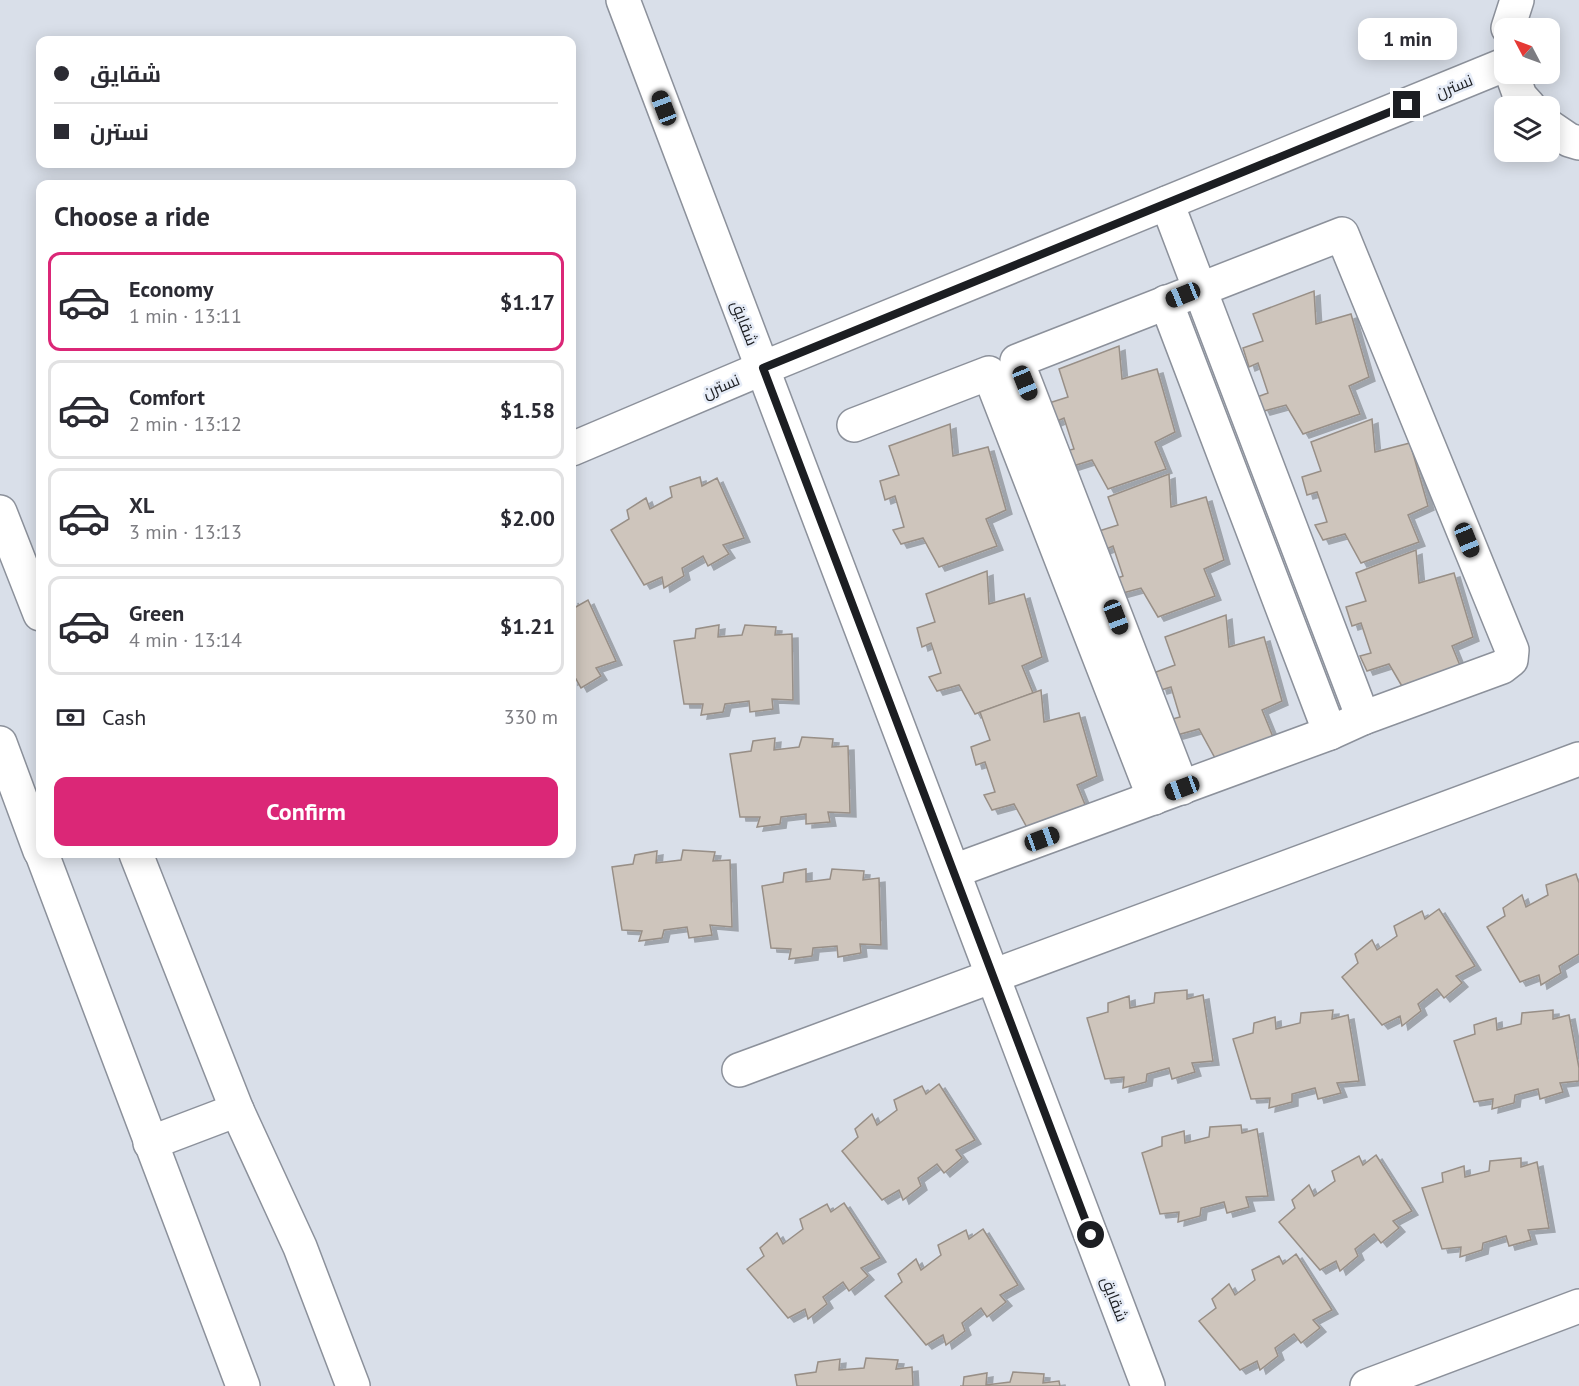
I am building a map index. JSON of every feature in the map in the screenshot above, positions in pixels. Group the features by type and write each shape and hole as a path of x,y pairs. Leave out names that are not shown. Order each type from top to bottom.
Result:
{"street":[{"name":"شقایق","path":"623,0 1148,1386"},
{"path":"1511,18 1517,0"},
{"name":"نسترن","path":"576,447 763,368 1494,69"},
{"path":"1560,134 1569,140 1579,142"},
{"path":"1167,203 1363,718"},
{"path":"854,425 1342,234 1512,650 1511,660 1502,667 954,872"},
{"path":"1166,302 1330,733"},
{"path":"1003,367 1168,793"},
{"path":"0,512 36,604"},
{"path":"0,743 36,839"},
{"path":"740,1070 1579,759"},
{"path":"43,858 243,1386"},
{"path":"138,858 237,1110 300,1247 353,1386"},
{"path":"150,1143 237,1110"},
{"path":"1367,1386 1579,1306"}],"building":[{"path":"1314,291 1316,324 1351,314 1369,377 1349,386 1360,414 1303,434 1286,405 1264,411 1257,397 1268,393 1258,363 1249,367 1243,348 1263,341 1253,314"},
{"path":"1119,346 1122,379 1157,369 1175,432 1155,442 1166,469 1108,489 1092,460 1070,467 1062,452 1074,449 1064,418 1055,422 1049,403 1068,397 1059,369"},
{"path":"1372,419 1375,452 1410,443 1428,506 1408,515 1419,542 1361,563 1345,534 1323,540 1315,525 1327,522 1317,492 1307,495 1302,477 1321,471 1311,442"},
{"path":"950,424 953,456 988,447 1006,510 986,519 997,546 939,567 923,538 901,544 893,530 904,527 895,496 885,500 880,481 899,475 889,446"},
{"path":"1169,474 1171,507 1206,497 1224,560 1204,569 1215,596 1158,617 1141,588 1119,594 1112,580 1123,576 1113,546 1104,550 1099,531 1118,525 1108,497"},
{"path":"700,477 702,486 717,478 744,538 723,545 729,554 708,566 703,556 682,568 684,576 664,588 662,577 644,585 611,530 629,519 627,510 646,498 650,509 672,497 670,487"},
{"path":"1416,550 1419,583 1454,573 1473,637 1452,646 1463,673 1406,693 1389,664 1367,671 1360,656 1371,653 1361,623 1352,626 1346,607 1366,601 1356,573"},
{"path":"987,571 989,604 1024,594 1042,657 1022,666 1033,693 975,714 959,685 937,691 929,677 941,673 931,643 922,647 917,628 935,622 926,594"},
{"path":"588,600 616,661 596,668 601,676 581,688 576,679 576,607"},
{"path":"1226,615 1229,647 1264,637 1282,701 1262,710 1273,737 1215,758 1199,729 1177,735 1169,720 1180,717 1171,687 1161,690 1156,672 1175,665 1165,637"},
{"path":"719,625 718,637 742,635 745,625 776,627 775,635 792,634 793,700 772,699 773,709 750,712 749,701 725,704 723,712 701,715 703,704 684,704 674,641 695,638 696,629"},
{"path":"1041,690 1044,722 1079,713 1097,776 1077,785 1088,812 1030,833 1014,804 992,810 984,795 995,792 985,762 976,765 971,747 990,740 980,712"},
{"path":"802,737 833,739 832,747 848,746 850,813 828,812 830,822 806,824 806,814 781,817 780,824 757,827 760,817 740,817 730,754 751,751 753,741 775,738 774,750 799,747"},
{"path":"683,850 715,852 713,861 730,860 732,927 710,925 712,935 689,938 687,927 664,930 662,938 639,941 642,931 622,930 612,867 633,864 635,855 657,851 656,863 681,860"},
{"path":"806,869 806,882 830,879 832,869 864,871 863,880 879,878 881,945 860,944 861,953 838,957 837,946 813,948 812,956 789,959 791,949 771,948 762,886 783,882 784,873"},
{"path":"1576,874 1579,883 1579,954 1559,966 1561,973 1541,985 1539,975 1520,982 1487,927 1505,916 1503,908 1522,895 1526,907 1548,895 1546,885"},
{"path":"1439,909 1475,966 1456,976 1462,983 1444,998 1437,989 1418,1004 1421,1011 1402,1026 1400,1016 1382,1025 1342,977 1358,963 1355,954 1372,940 1377,950 1397,936 1394,926 1422,911 1425,919"},
{"path":"1187,990 1187,999 1203,995 1213,1061 1192,1063 1195,1072 1172,1079 1169,1068 1147,1074 1146,1082 1123,1088 1124,1077 1105,1079 1087,1018 1108,1012 1108,1003 1129,996 1130,1008 1154,1003 1155,993"},
{"path":"1333,1010 1332,1019 1348,1015 1359,1081 1337,1083 1341,1093 1318,1099 1315,1088 1292,1094 1292,1102 1269,1108 1270,1098 1251,1099 1233,1039 1253,1033 1254,1023 1275,1017 1276,1029 1300,1023 1301,1013"},
{"path":"1553,1010 1553,1019 1569,1015 1579,1068 1579,1081 1560,1083 1563,1092 1540,1099 1538,1089 1515,1095 1514,1103 1492,1109 1493,1099 1474,1102 1454,1041 1475,1034 1474,1025 1496,1018 1497,1030 1521,1024 1522,1013"},
{"path":"939,1084 975,1140 956,1150 962,1158 944,1173 937,1164 918,1178 921,1186 903,1200 899,1190 882,1200 842,1151 858,1137 855,1129 872,1114 877,1125 897,1110 894,1100 922,1086 926,1094"},
{"path":"1241,1125 1242,1133 1257,1129 1268,1196 1246,1197 1249,1207 1227,1213 1224,1202 1201,1208 1200,1216 1178,1222 1179,1212 1160,1214 1142,1153 1162,1146 1162,1137 1184,1131 1185,1143 1209,1137 1210,1127"},
{"path":"1376,1155 1412,1211 1393,1221 1399,1228 1381,1243 1374,1234 1355,1249 1358,1256 1340,1271 1336,1261 1320,1270 1279,1222 1295,1208 1292,1200 1309,1185 1314,1196 1335,1181 1332,1171 1359,1156 1363,1165"},
{"path":"1521,1158 1521,1167 1537,1162 1549,1228 1528,1230 1531,1240 1509,1246 1506,1236 1483,1243 1482,1250 1460,1257 1461,1247 1442,1249 1422,1188 1443,1182 1442,1173 1464,1166 1465,1177 1489,1171 1490,1161"},
{"path":"844,1203 880,1258 861,1268 868,1276 849,1291 843,1282 823,1297 827,1304 808,1319 805,1309 788,1318 747,1269 764,1256 760,1248 777,1233 783,1244 803,1229 800,1219 827,1204 831,1212"},
{"path":"983,1229 1018,1285 1000,1295 1006,1302 987,1317 981,1308 962,1323 965,1331 946,1345 943,1335 926,1345 885,1296 902,1282 898,1274 916,1259 921,1270 941,1255 938,1245 966,1230 969,1239"},
{"path":"1296,1254 1332,1310 1313,1320 1320,1328 1301,1343 1294,1334 1275,1348 1278,1356 1260,1370 1257,1361 1240,1370 1199,1321 1216,1308 1212,1299 1229,1284 1235,1295 1255,1280 1252,1270 1279,1256 1283,1264"},
{"path":"866,1358 898,1360 896,1369 912,1367 913,1386 797,1386 795,1375 816,1372 818,1362 840,1359 839,1370 864,1368"},
{"path":"1013,1372 1044,1374 1043,1383 1059,1381 1060,1386 963,1386 964,1377 987,1373 986,1385 1010,1382"}],"route":[{"path":"1091,1235 763,368 1407,105"}]}
